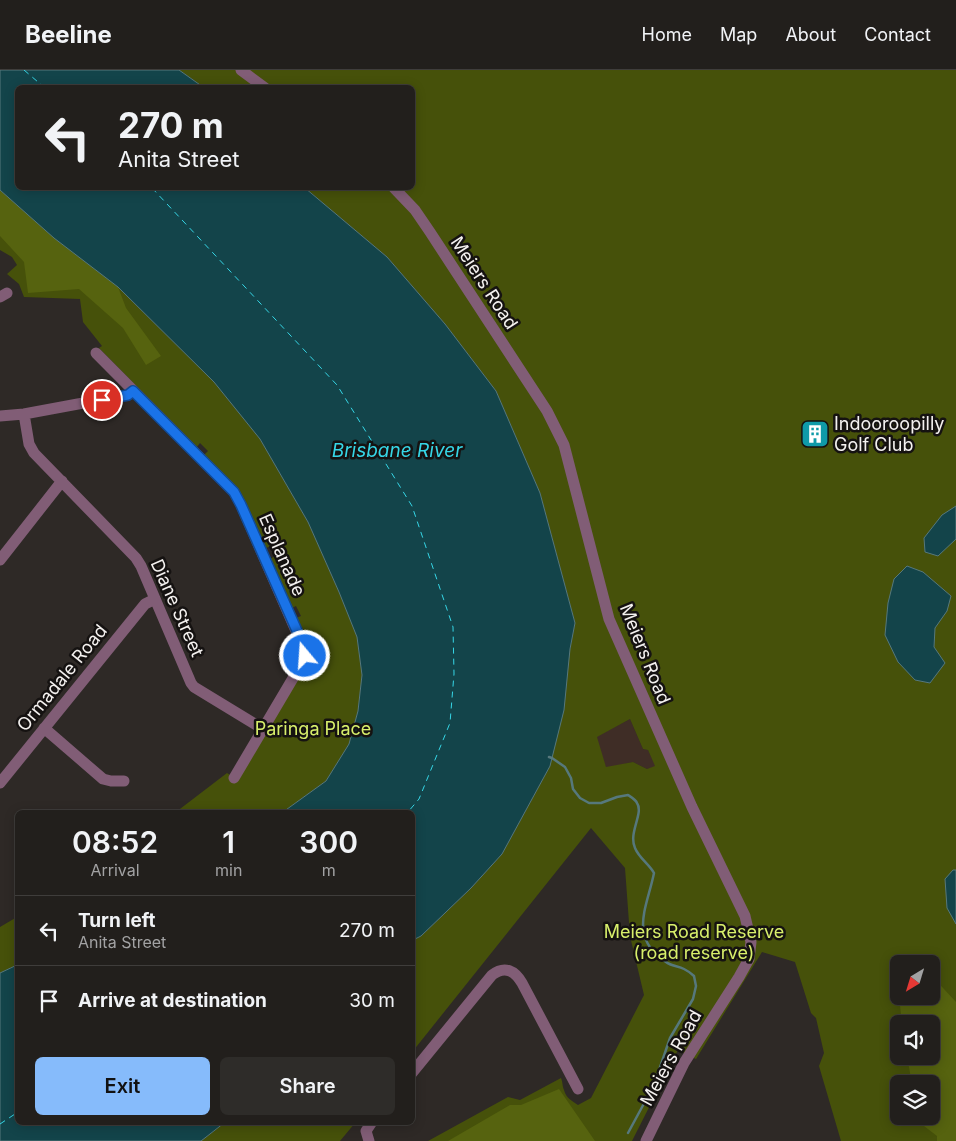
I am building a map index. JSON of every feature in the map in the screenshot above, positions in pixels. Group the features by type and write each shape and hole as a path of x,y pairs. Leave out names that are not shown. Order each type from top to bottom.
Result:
{"street":[{"path":"241,70 261,85"},
{"name":"Meiers Road","path":"396,190 430,232 555,425 564,445 609,619 692,807 745,916 749,930 751,942 749,959 684,1063 646,1141"},
{"name":"Esplanade","path":"96,353 234,492 304,649 305,656 302,663 234,778"},
{"path":"0,416 24,414 128,395 133,391"},
{"name":"Diane Street","path":"24,414 30,444 34,452 136,558 141,566 194,687 263,729"},
{"path":"0,560 62,481"},
{"name":"Ormadale Road","path":"0,783 145,604 155,599"},
{"path":"44,728 103,779 124,782"},
{"path":"415,1069 492,975 508,970 517,975 522,983 578,1089"},
{"path":"370,1125 366,1131 370,1141"}],"shaded area":[{"path":"630,719 643,749 648,750 656,767 647,769 633,762 606,768 596,737"}],"green space":[{"name":"Meiers Road Reserve (road reserve)","path":"179,70 956,70 956,1141 841,1141 819,1066 824,1053 816,1018 811,1013 795,962 762,952 696,1059 678,1050 632,1141 428,1141 508,1097 520,1100 561,1078 565,1093 578,1105 591,1098 644,995 630,936 625,868 591,828 415,1048 415,939 421,936 471,888 502,854 550,766 575,623 540,493 496,391 445,324 387,257 307,190 415,190 415,85 200,85","holes":["630,719 643,749 648,750 655,766 647,769 633,762 606,767 597,737"]},
{"name":"Paringa Place","path":"0,190 54,238 118,287 214,382 260,439 308,522 357,637 362,675 358,711 349,744 326,781 286,810 179,810 227,773 238,780 308,661 296,618 301,616 296,606 292,608 270,559 275,556 271,546 266,548 204,455 208,451 200,443 197,447 99,348 102,346 83,322 80,299 24,297 19,284 7,274 17,265 12,257 0,250"},
{"path":"0,190 54,238 118,287 126,308 161,356 146,365 123,328 79,289 28,293 24,262 0,236"},
{"path":"15,918 15,966 0,973 0,927"},
{"path":"940,985 956,1002 956,1141 937,1141 937,1136 924,1125 940,1125 940,1075 910,1075 909,1065 940,1065 940,1015 901,1015 900,1005 940,1005"},
{"path":"559,1089 595,1141 448,1141 510,1105 521,1105"},
{"path":"221,1125 353,1125 340,1141 201,1141"}],"water":[{"name":"Brisbane River","path":"0,70 179,70 200,85 15,85 15,190 307,190 387,257 445,324 496,391 540,493 575,623 570,649 564,710 550,766 502,854 471,888 421,936 415,939 415,810 286,810 326,781 349,744 358,711 362,675 357,637 308,522 260,439 214,382 118,287 54,238 0,190"},
{"path":"956,506 956,539 938,556 925,552 924,538 942,515"},
{"path":"907,566 923,572 951,596 947,611 935,628 934,647 945,663 930,683 915,680 898,662 885,635 888,603 894,579"},
{"path":"953,870 956,870 956,924 947,908 945,879"},
{"path":"15,966 15,1125 221,1125 201,1141 0,1141 0,973"}],"waterway":[{"path":"549,757 565,767 571,778 573,789 580,798 589,803 601,803 628,795 636,802 639,812 633,842 639,855 654,873 643,921 647,942 654,952 668,963 684,969 694,976 696,986 693,999 670,1038 654,1085 628,1133"}],"ferry route":[{"path":"24,70 42,85"},
{"path":"154,190 337,385 412,506 453,627 454,674 450,723 419,799 410,810"},
{"path":"0,1124 15,1114"}],"place":[{"name":"Indooroopilly Golf Club","path":"815,434"}],"route":[{"path":"102,400 128,395 133,391 234,492 298,633 305,656"}]}
